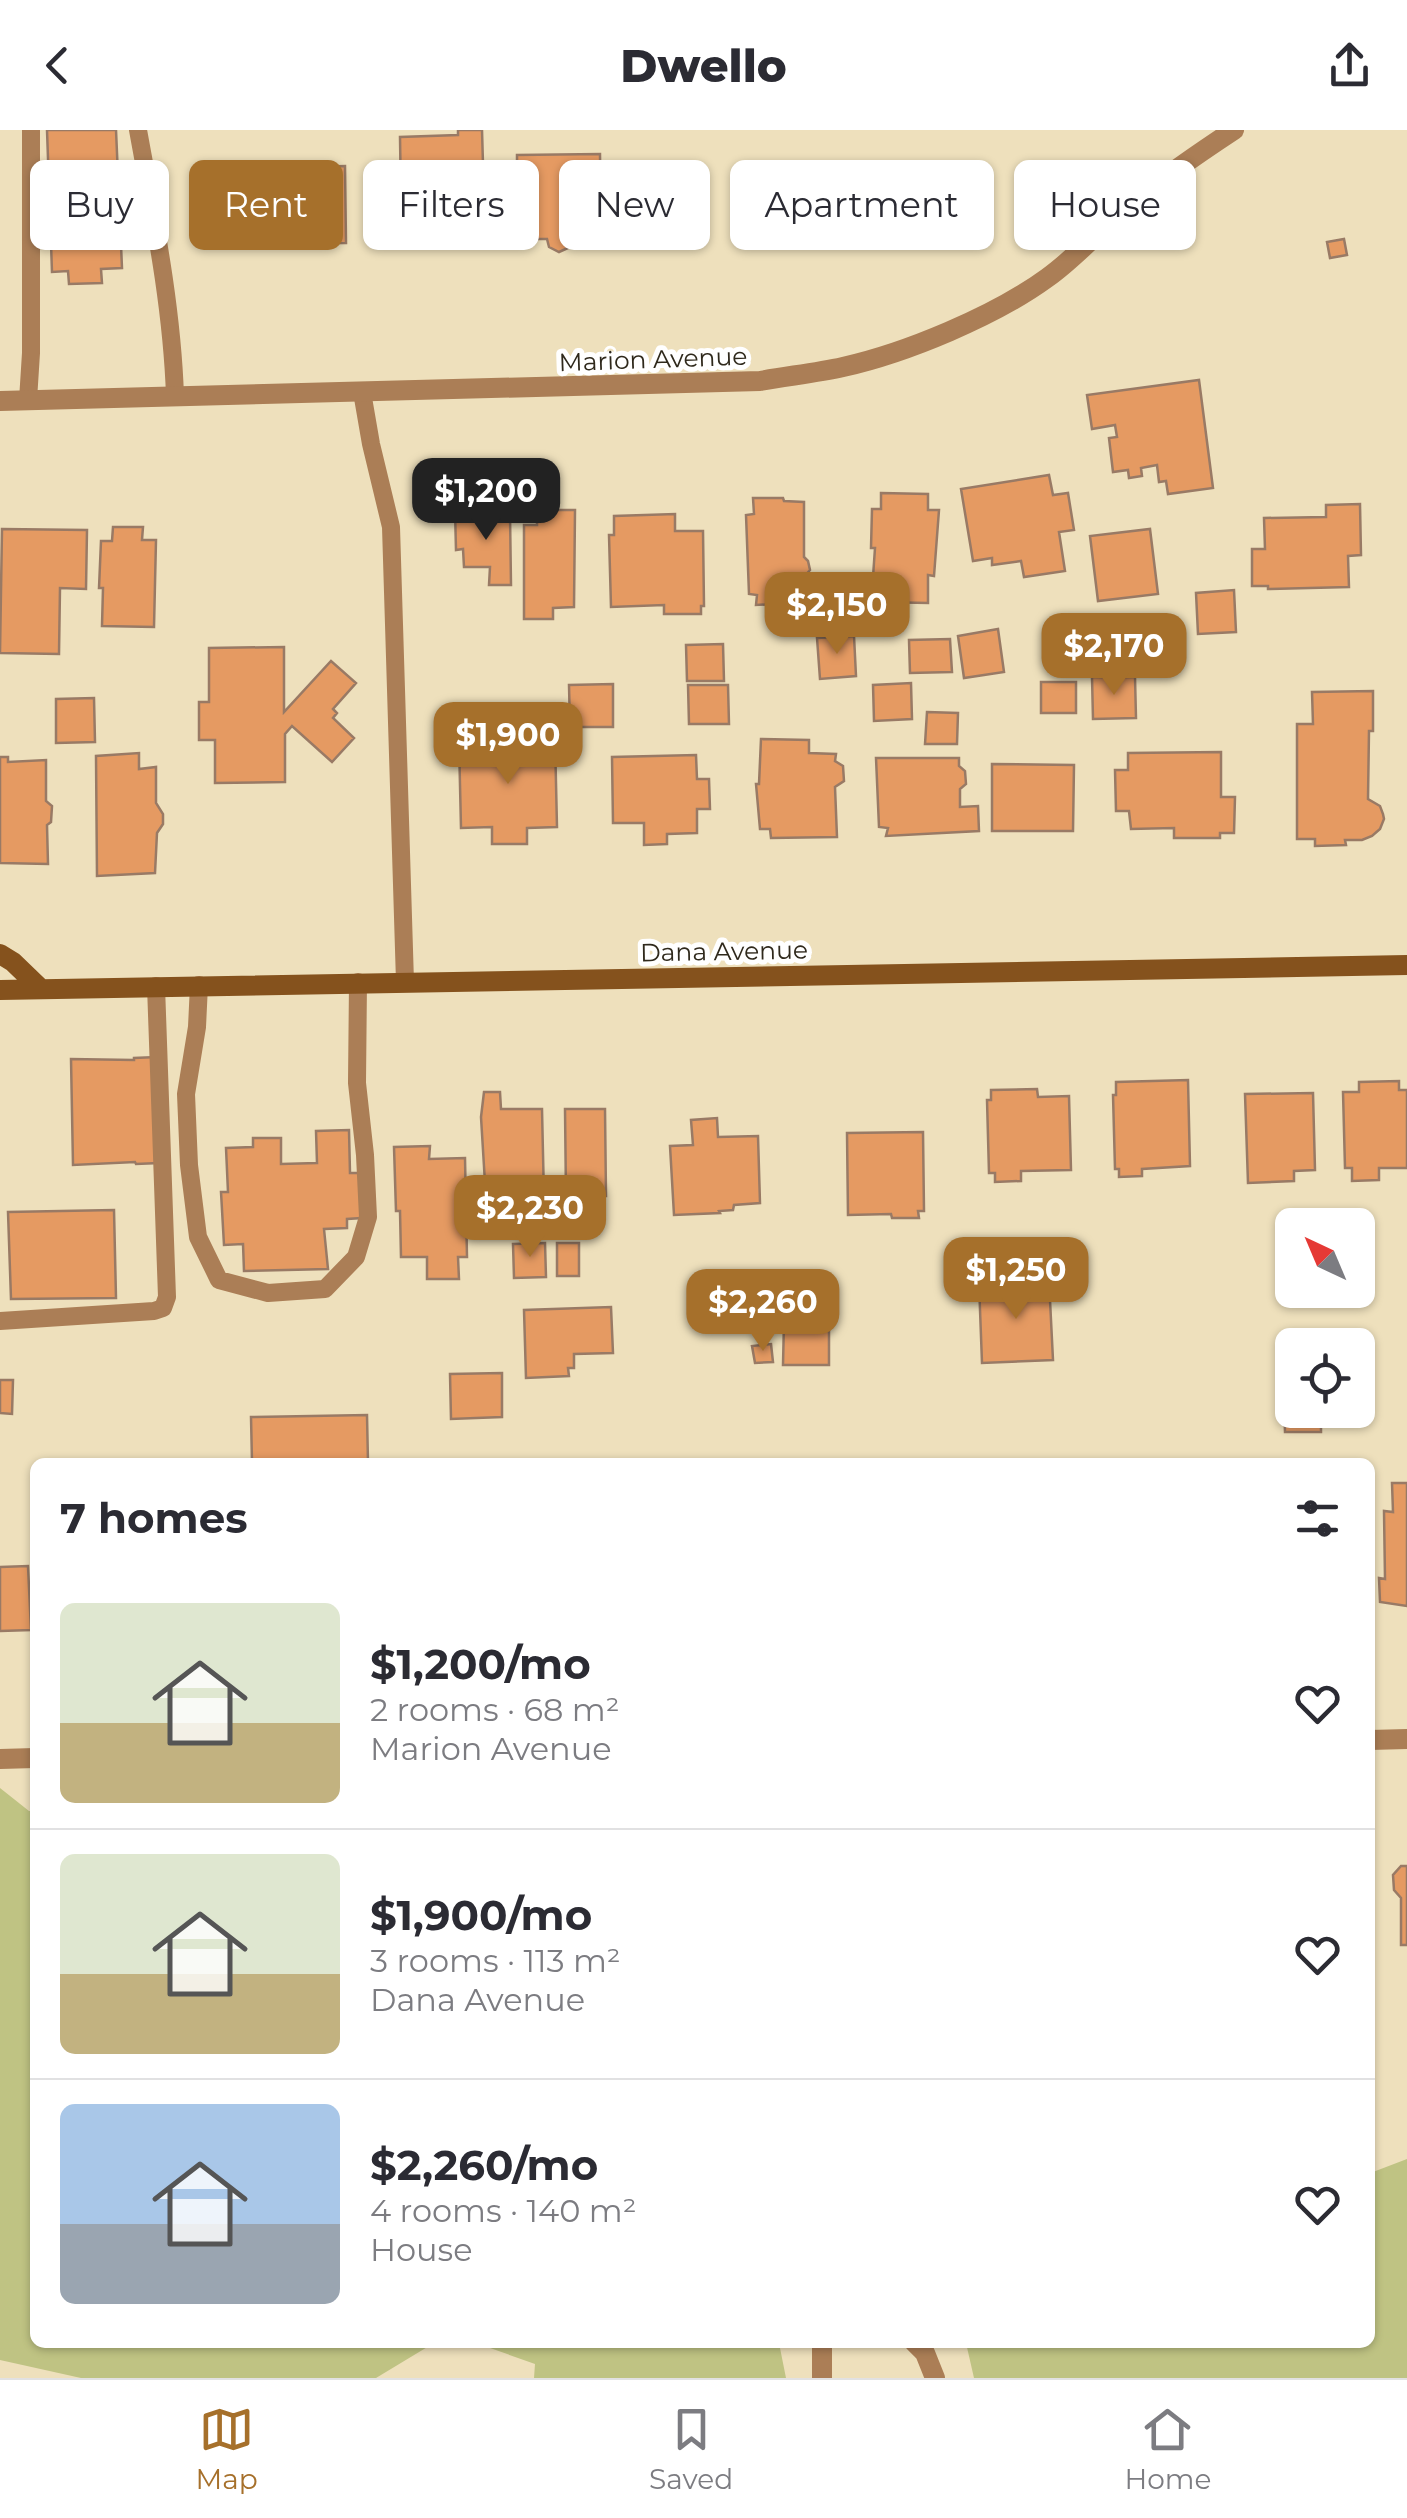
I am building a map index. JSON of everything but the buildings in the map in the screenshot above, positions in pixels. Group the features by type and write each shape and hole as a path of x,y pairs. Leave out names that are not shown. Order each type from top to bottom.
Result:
{"street":[{"name":"Marion Avenue","path":"0,401 760,381 845,366 927,340 1032,288 1123,210 1234,130"},
{"path":"0,954 42,989"},
{"name":"Dana Avenue","path":"0,990 1407,965"},
{"path":"1375,1740 1407,1739"},
{"path":"0,1759 30,1758"},
{"path":"822,2348 822,2378"},
{"path":"919,2348 935,2378"}],"lane":[{"path":"28,400 31,130"},
{"path":"138,130 164,280 174,396"},
{"path":"362,392 391,527 405,982"},
{"path":"199,985 186,1094 189,1166 198,1237 219,1280 268,1293 325,1289 356,1257 368,1218 357,1083 358,982"},
{"path":"0,1321 163,1308 167,1297 156,986"}],"green space":[{"path":"0,1788 30,1811 30,2348 426,2348 376,2378 81,2378 0,2360"},
{"path":"1407,2159 1407,2378 974,2378 967,2348 1375,2348 1375,2171"},
{"path":"490,2348 780,2348 786,2378 534,2378 535,2364"}]}
